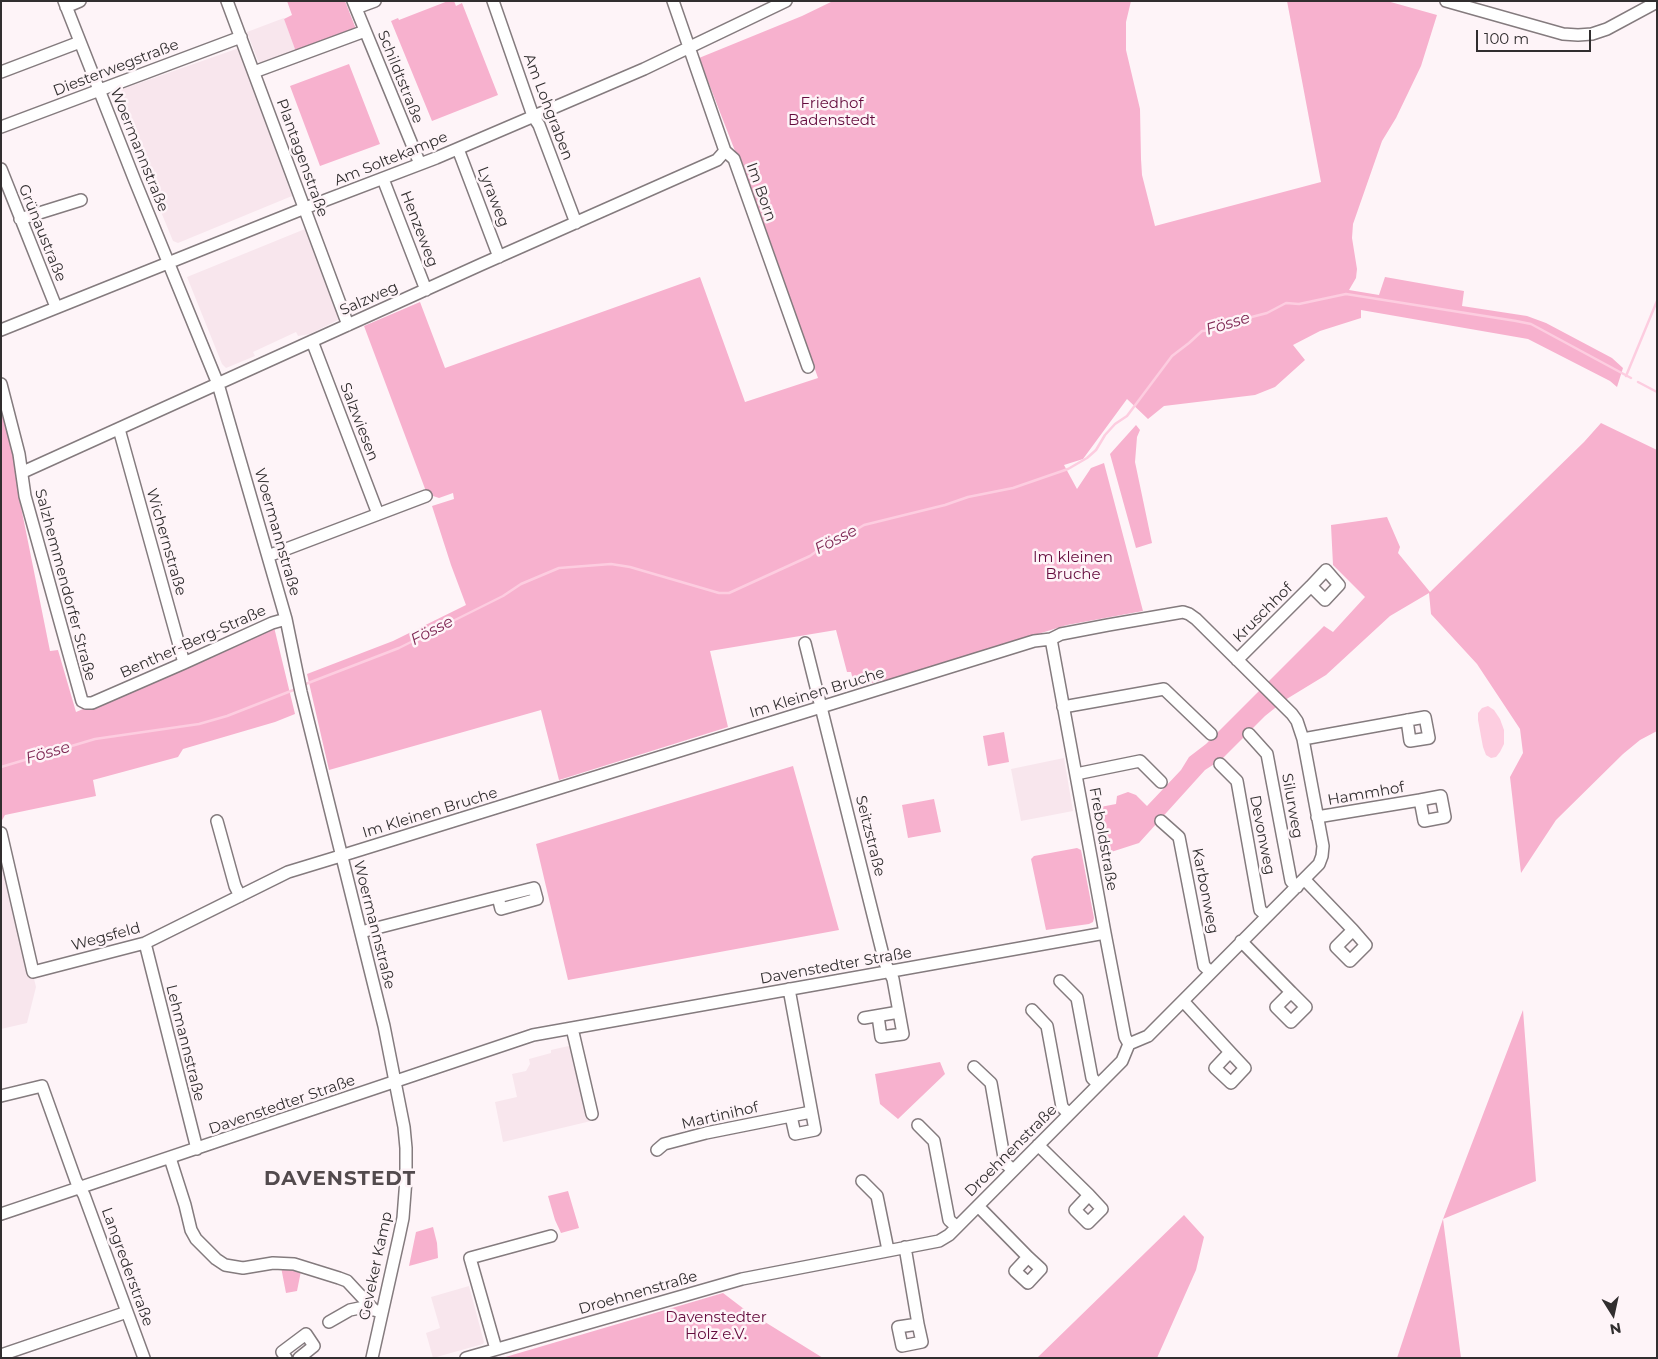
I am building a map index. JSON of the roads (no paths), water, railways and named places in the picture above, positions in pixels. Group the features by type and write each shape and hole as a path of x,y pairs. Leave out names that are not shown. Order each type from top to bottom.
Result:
{"street":[{"path":"65,4 80,1"},
{"name":"Plantagenstraße","path":"227,1 348,324"},
{"path":"355,5 375,1"},
{"name":"Am Lohgraben","path":"493,1 533,116 539,126 576,223"},
{"name":"Im Born","path":"673,1 725,151 734,159 808,367"},
{"name":"Am Soltekampe","path":"1,330 420,164 644,69 786,1"},
{"path":"1452,2 1563,34 1578,36 1607,29 1657,2"},
{"name":"Woermannstraße","path":"65,4 218,384 286,619 301,692 397,1086"},
{"name":"Schildtstraße","path":"355,5 420,164"},
{"path":"254,72 365,31"},
{"name":"Diesterwegstraße","path":"1,127 241,37"},
{"path":"1,72 80,42"},
{"name":"Lyraweg","path":"458,148 499,257"},
{"name":"Salzweg","path":"23,472 348,324 717,160 725,151"},
{"name":"Grünaustraße","path":"1,169 56,308"},
{"name":"Henzeweg","path":"383,179 426,290"},
{"path":"20,219 81,200"},
{"name":"Salzwiesen","path":"312,341 378,514"},
{"name":"Salzhemmendorfer Straße","path":"1,384 23,472 22,482 30,515 79,696 86,703"},
{"name":"Wichernstraße","path":"119,429 184,664"},
{"path":"268,556 426,496"},
{"name":"Kruschhof","path":"1238,660 1311,586"},
{"name":"Im Kleinen Bruche","path":"342,856 1034,642 1051,639 1061,634 1183,612 1196,618 1297,721 1303,739"},
{"name":"Benther-Berg-Straße","path":"86,703 92,703 184,664 272,623 286,619"},
{"name":"Freboldstraße","path":"1051,639 1125,1037 1129,1044"},
{"name":"Seitzstraße","path":"806,643 885,963 893,979 903,1034 882,1038 878,1016"},
{"path":"1063,707 1164,689 1211,734"},
{"path":"1129,1044 1148,1036 1320,864 1323,846 1303,739 1406,720"},
{"name":"Silurweg","path":"1249,734 1268,754 1291,881 1300,883"},
{"path":"1076,774 1140,761 1161,782"},
{"name":"Devonweg","path":"1220,764 1237,781 1260,910 1267,916"},
{"name":"Hammhof","path":"1317,817 1420,800"},
{"path":"217,821 235,886 240,896"},
{"name":"Karbonweg","path":"1161,821 1179,837 1204,966 1211,972"},
{"name":"Wegsfeld","path":"1,833 33,972 145,943 288,872 342,856"},
{"path":"1300,883 1353,930"},
{"path":"361,932 498,897"},
{"name":"Davenstedter Straße","path":"1,1214 315,1108 397,1086 533,1035 1105,933"},
{"path":"1242,941 1290,992"},
{"name":"Lehmannstraße","path":"145,943 197,1149"},
{"path":"1060,981 1077,998 1092,1078 1098,1084"},
{"path":"789,989 815,1130 795,1134 791,1116"},
{"path":"1183,1001 1230,1052"},
{"path":"1032,1010 1047,1026 1062,1107 1069,1114"},
{"path":"864,1018 899,1012"},
{"path":"572,1028 592,1114"},
{"name":"Droehnenstraße","path":"466,1358 742,1279 939,1241 957,1227 1122,1061 1129,1044"},
{"path":"974,1067 991,1083 1006,1163 1013,1170"},
{"name":"Langrederstraße","path":"1,1096 42,1086 144,1358"},
{"name":"Geveker Kamp","path":"372,1358 381,1312 400,1237 405,1198 406,1148 397,1086"},
{"name":"Martinihof","path":"657,1150 664,1144 743,1125 811,1112"},
{"path":"918,1125 934,1141 949,1220 957,1227"},
{"path":"1038,1145 1089,1195"},
{"path":"170,1158 186,1205 191,1230 196,1239 216,1259 225,1265 243,1268 273,1263 294,1264 339,1278 347,1281 374,1310 381,1312"},
{"path":"862,1181 878,1196 888,1250"},
{"path":"978,1206 1028,1257"},
{"path":"496,1349 470,1258 551,1236"},
{"path":"905,1247 918,1324"},
{"path":"329,1322 350,1310 370,1306"},
{"path":"1,1355 127,1312"},
{"path":"286,1358 282,1352 306,1334 314,1346 299,1358"}],"waterway":[{"name":"Fösse","path":"303,685 399,648 503,596 521,584 559,568 611,564 630,567 719,593 729,593 810,556 825,545 846,536 864,525 945,505 968,497 1013,488 1068,469 1087,458 1096,450 1105,435 1115,424 1127,416 1172,356 1202,331 1212,330 1221,325 1267,313 1286,303 1299,304 1346,294 1531,324 1631,378"},
{"path":"1626,376 1657,301"},
{"name":"Fösse","path":"1638,382 1657,392"},
{"name":"Fösse","path":"1,767 95,739 199,724 227,716 296,689"}],"district":[{"name":"DAVENSTEDT","path":"340,1179"}],"park label":[{"name":"Friedhof Badenstedt","path":"832,112"},
{"name":"Im kleinen Bruche","path":"1073,566"},
{"name":"Davenstedter Holz e.V.","path":"716,1326"}]}
